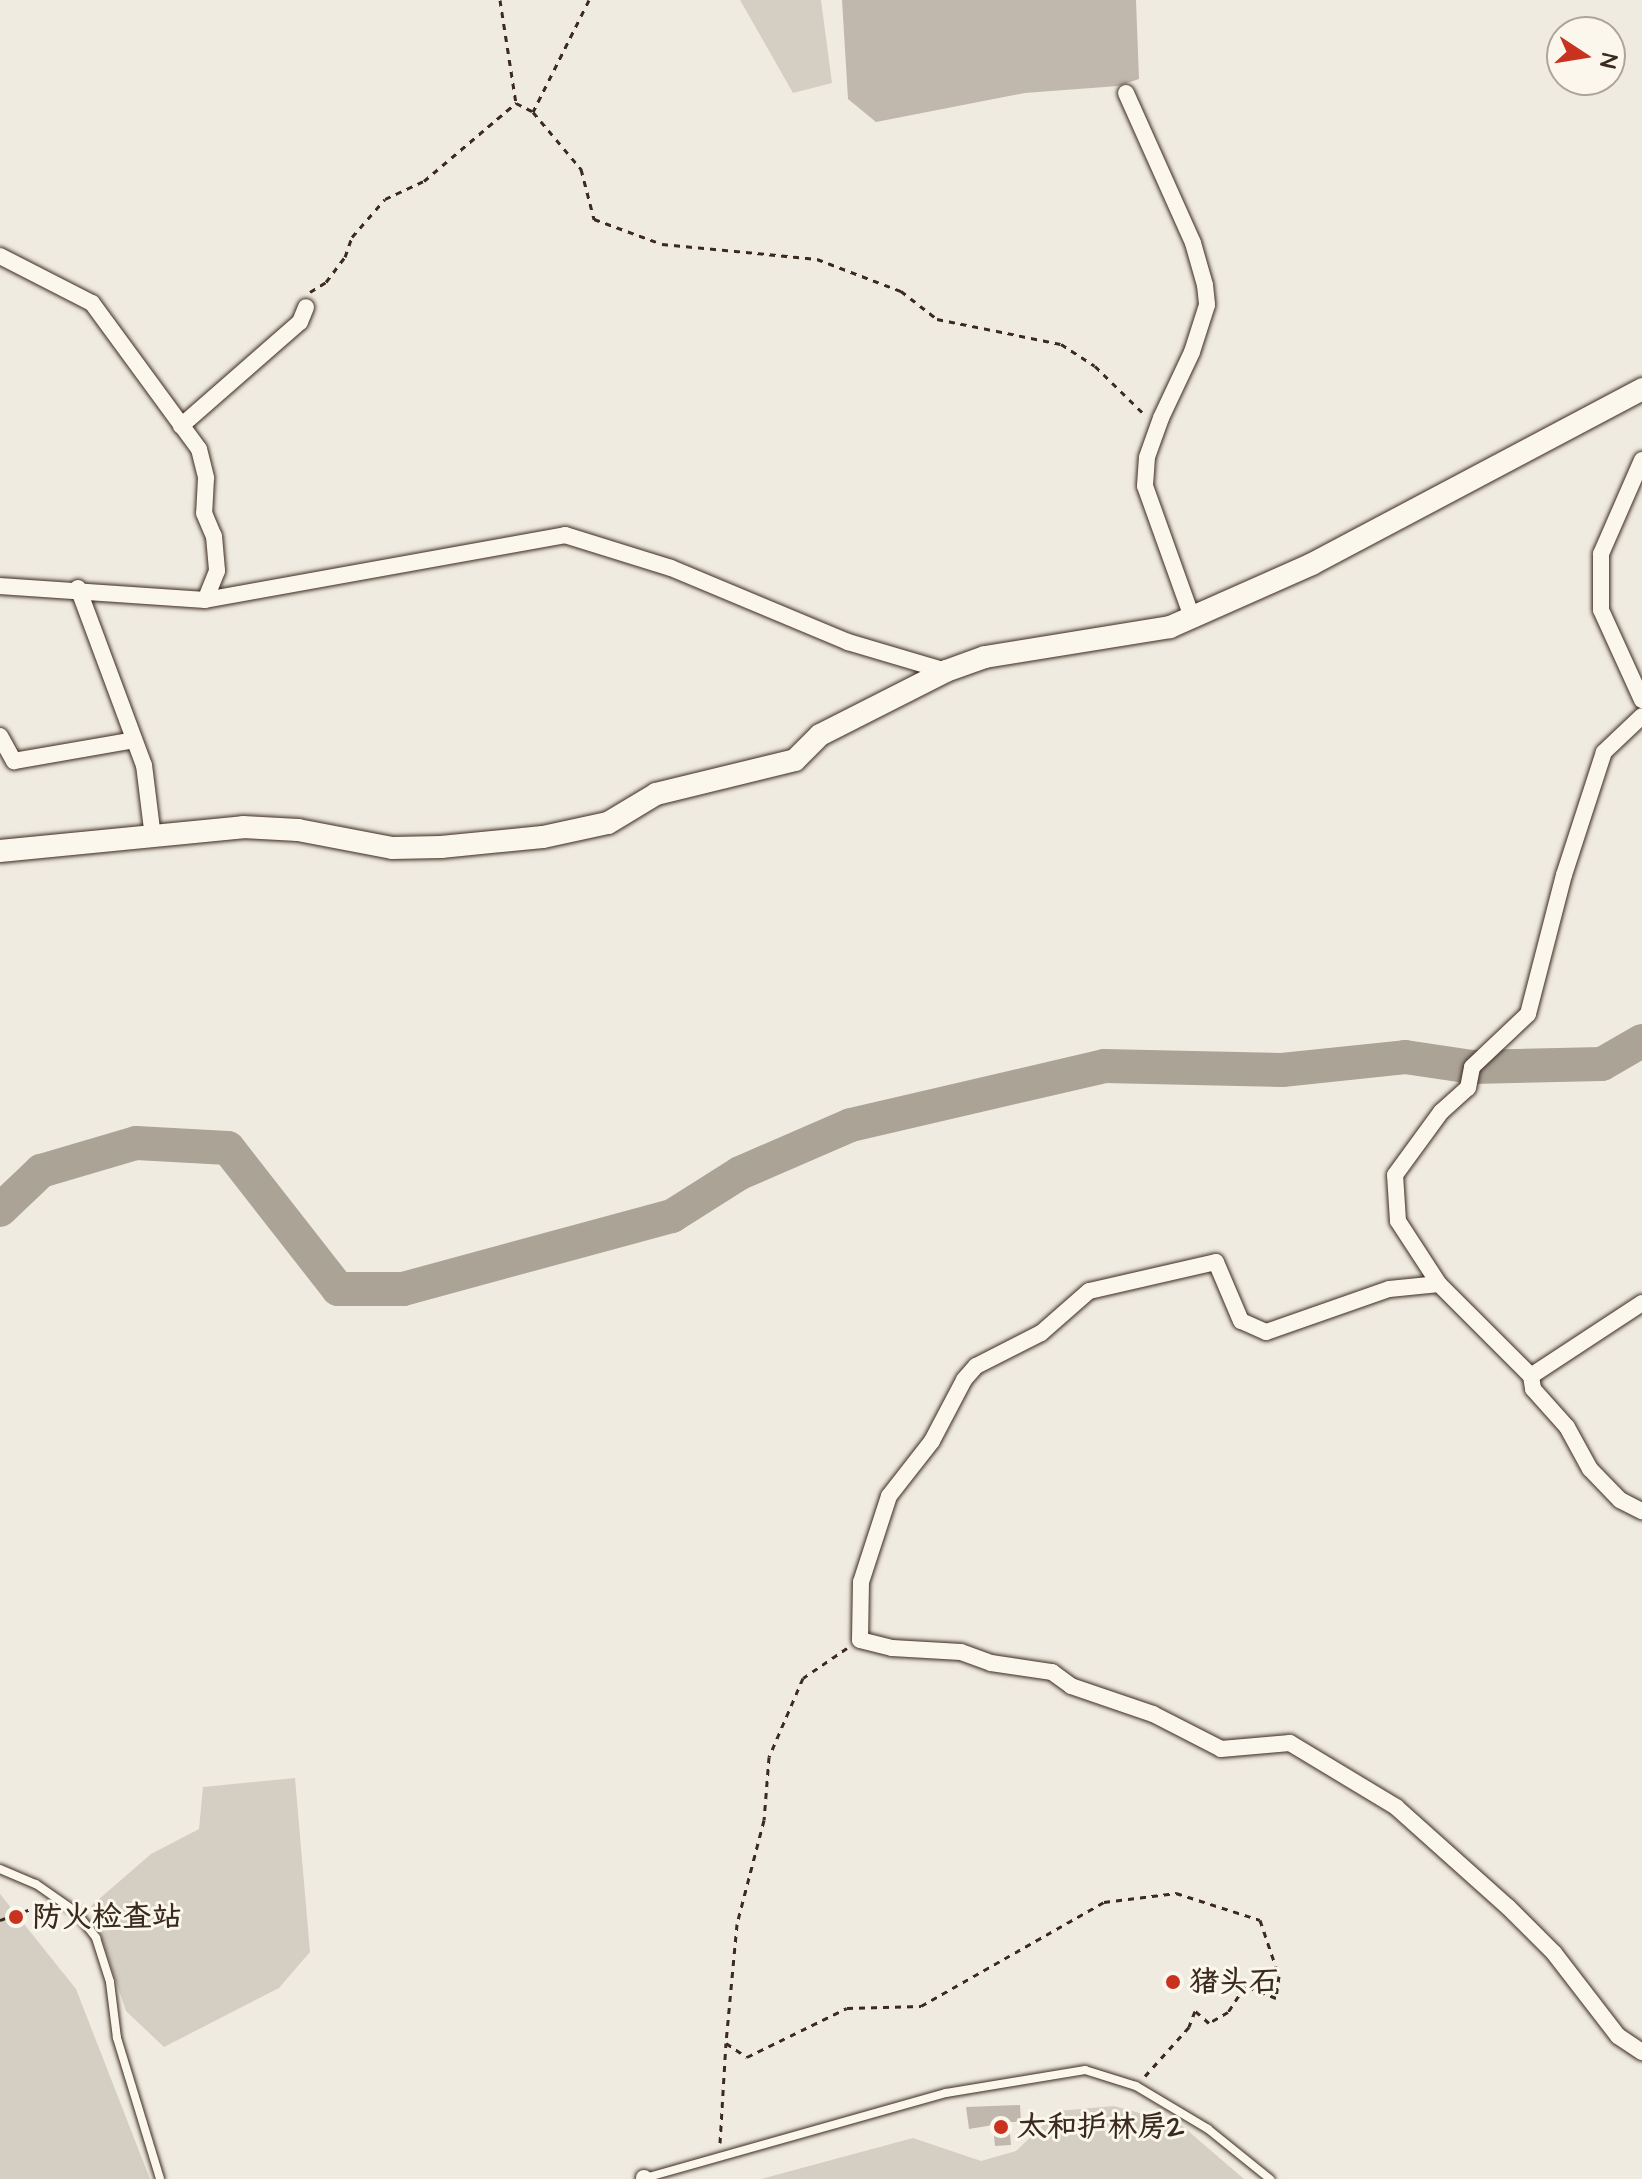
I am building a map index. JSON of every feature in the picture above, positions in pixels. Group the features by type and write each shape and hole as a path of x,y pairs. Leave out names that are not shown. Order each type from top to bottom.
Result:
{"street":[{"path":"1126,93 1193,243 1205,285 1207,305 1152,444 1145,486 1192,617"},
{"path":"0,256 92,303 199,449 206,478 204,513 214,536 217,571 205,600"},
{"path":"181,426 300,322 306,307"},
{"path":"0,851 243,827 298,830 392,848 543,837 608,823 656,794 795,760 820,735 946,671 985,657 1170,627 1312,564 1642,389"},
{"path":"1642,460 1601,554 1601,610 1642,700"},
{"path":"0,586 78,588 205,600 565,535 671,568 848,642 946,671"},
{"path":"78,588 144,765 153,837"},
{"path":"1642,716 1604,752 1564,875 1528,1014 1472,1067 1468,1088 1441,1112 1395,1175 1398,1221 1439,1284 1531,1376 1533,1389 1567,1427 1590,1469 1620,1500 1642,1511"},
{"path":"0,736 14,761 134,740"},
{"path":"1439,1284 1389,1289 1266,1332 1241,1321 1216,1262 1089,1291 1041,1333 976,1366 964,1380 932,1441 889,1496 861,1582 860,1640 892,1648 961,1652 991,1663 1052,1672 1071,1686 1153,1714 1221,1749 1290,1743 1396,1807 1508,1907 1554,1953 1618,2036 1642,2052"},
{"path":"1531,1376 1642,1303"}],"lane":[{"path":"0,1869 55,1897 76,1912 96,1938 110,1982 117,2038 160,2179"},
{"path":"643,2179 946,2093 1085,2070 1136,2086 1208,2129 1270,2179"}],"path":[{"path":"500,0 516,103"},
{"path":"533,112 589,0"},
{"path":"516,103 533,112 581,169 594,219 662,244 817,259 901,291 937,319 1061,344 1095,366 1147,417"},
{"path":"306,307 311,290 326,282 345,257 352,237 385,199 417,187 516,103"},
{"path":"719,2157 737,1924 764,1820 769,1757 803,1678 860,1640"},
{"path":"726,2043 747,2057 847,2008 921,2006 1104,1902 1176,1893 1260,1920 1279,1976 1276,1998 1245,1986 1228,2012 1209,2023 1195,2011 1189,2027 1136,2086"},
{"path":"0,1920 55,1897"}],"shaded area":[{"path":"740,0 821,0 832,83 793,93"},
{"path":"295,1778 310,1952 279,1988 164,2047 126,2011 91,1906 151,1854 199,1829 203,1787"},
{"path":"0,1894 76,1989 150,2179 0,2179"},
{"path":"1114,2106 1180,2124 1244,2179 761,2179 913,2138 981,2161 1016,2151 1058,2111"}],"building":[{"path":"842,0 1136,0 1139,79 1118,86 1025,93 876,122 848,99"},
{"name":"太和护林房2","path":"1020,2105 1021,2122 1009,2122 1011,2145 995,2146 993,2125 969,2129 966,2107"}],"waterway":[{"path":"0,1210 41,1171 136,1143 228,1148 338,1289 403,1289 672,1216 740,1173 851,1125 1104,1066 1282,1070 1405,1057 1472,1067 1602,1064 1642,1041"}],"place":[{"name":"防火检查站","path":"16,1917"},
{"name":"猪头石","path":"1173,1982"},
{"name":"太和护林房2","path":"1001,2127"}]}
